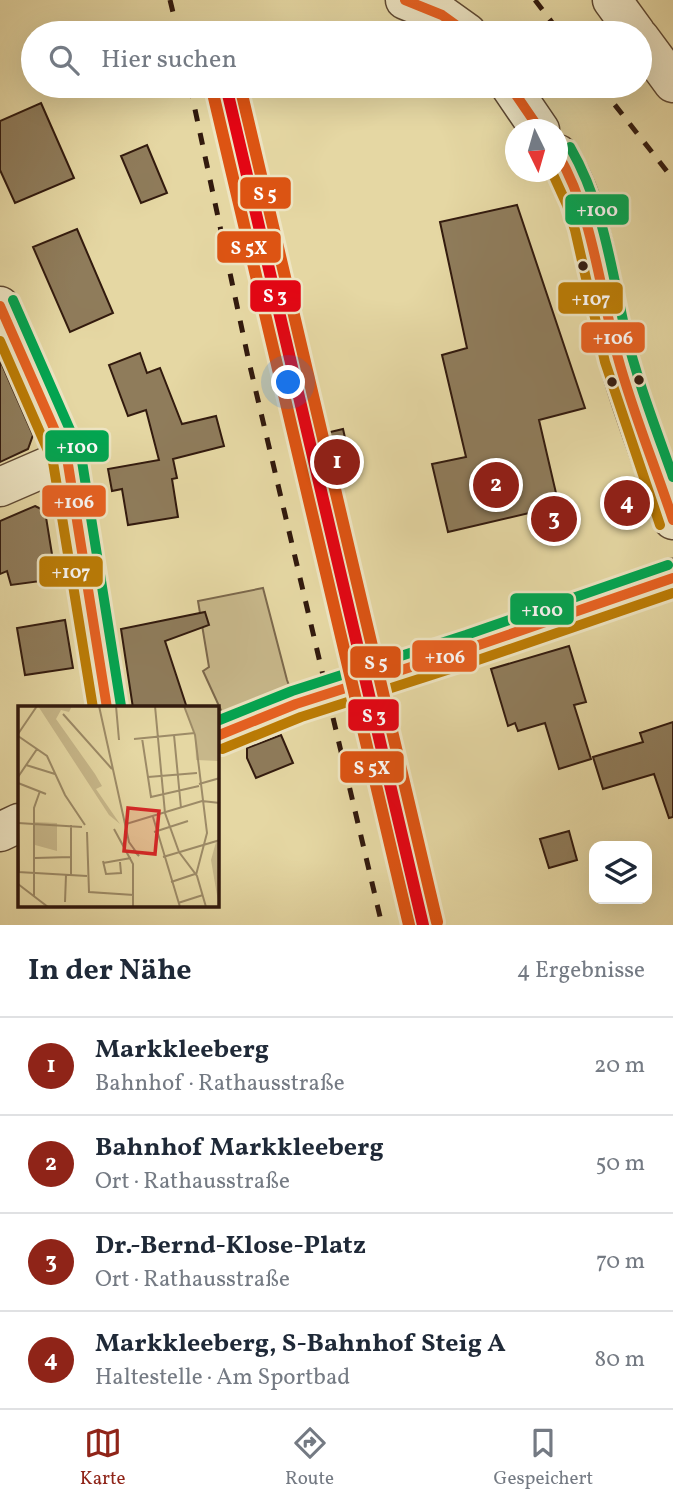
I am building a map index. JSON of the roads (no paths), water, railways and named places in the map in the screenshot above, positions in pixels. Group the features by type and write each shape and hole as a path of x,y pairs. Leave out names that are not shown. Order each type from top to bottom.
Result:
{"street":[{"path":"405,0 450,21"},
{"path":"457,0 468,21"},
{"path":"612,0 627,21"},
{"path":"652,54 673,83"},
{"path":"518,98 532,119"},
{"path":"568,169 583,206 619,361 673,520"},
{"path":"0,306 67,458 107,706"},
{"path":"0,487 67,458"},
{"path":"219,735 296,704 673,578"},
{"path":"0,832 18,823"}],"railway":[{"path":"170,0 175,21"},
{"path":"535,0 551,21"},
{"path":"193,98 249,362 382,925"},
{"path":"609,98 673,179"}],"place":[{"name":"Markkleeberg","path":"337,462"},
{"name":"Bahnhof Markkleeberg","path":"496,485"},
{"name":"Markkleeberg, S-Bahnhof Steig A","path":"627,503"},
{"name":"Dr.-Bernd-Klose-Platz","path":"554,519"}]}
